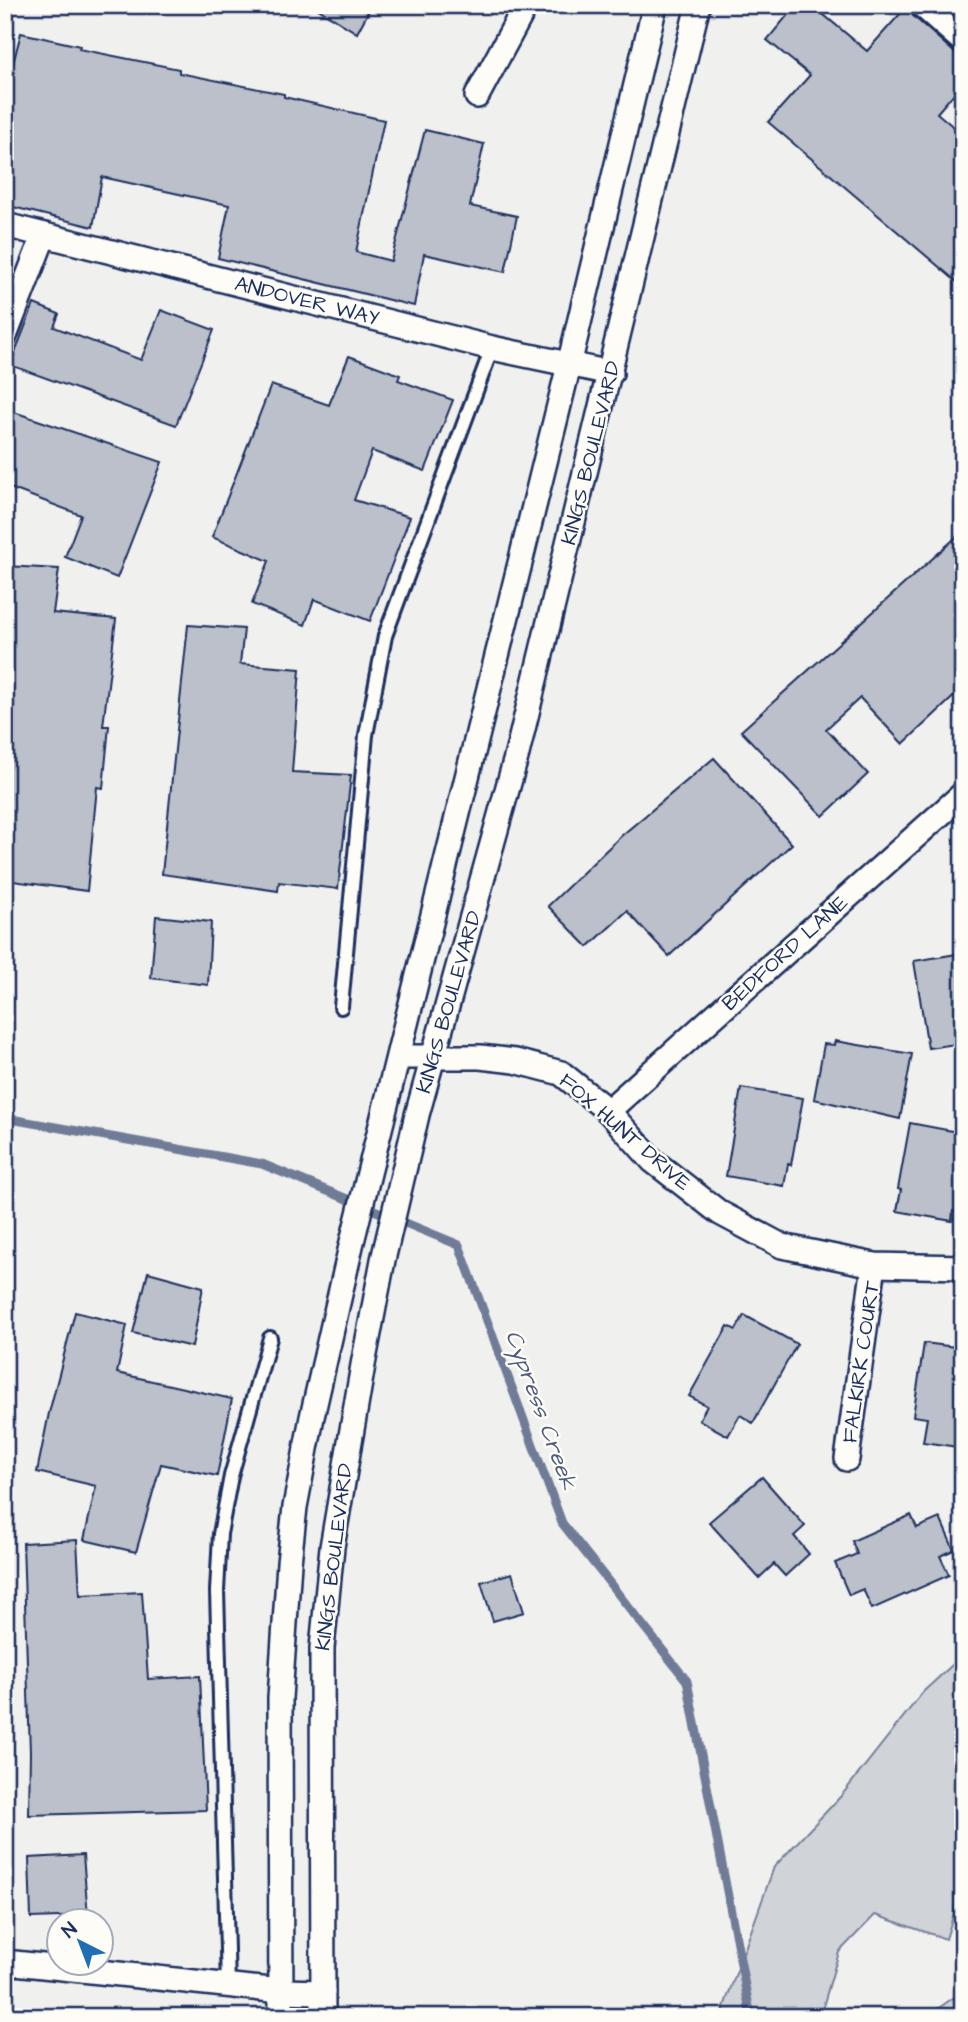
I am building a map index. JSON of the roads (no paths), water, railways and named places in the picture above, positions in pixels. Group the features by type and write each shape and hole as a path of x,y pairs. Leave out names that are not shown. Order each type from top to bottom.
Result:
{"street":[{"path":"477,96 526,5"},
{"name":"KINGS BOULEVARD","path":"281,2017 280,1698 295,1507 312,1417 351,1246 569,365 655,5"},
{"name":"KINGS BOULEVARD","path":"323,2017 322,1648 344,1471 383,1260 417,1115 517,754 698,5"},
{"path":"922,5 963,41"},
{"name":"ANDOVER WAY","path":"5,225 492,348 611,373"},
{"path":"5,336 44,235"},
{"name":"BEDFORD LANE","path":"608,1111 963,794"},
{"name":"FOX HUNT DRIVE","path":"399,1057 480,1057 515,1061 561,1073 608,1111 653,1161 720,1213 782,1246 874,1265 963,1267"},
{"name":"FALKIRK COURT","path":"847,1459 874,1265"},
{"path":"5,1962 281,1992 323,1992"}],"lane":[{"path":"341,1007 366,735 385,636 492,348"},
{"path":"228,1986 217,1591 220,1534 230,1476 270,1338"}],"waterway":[{"name":"Cypress Creek","path":"5,1118 262,1164 459,1245 562,1523 687,1681 751,2017"}]}
